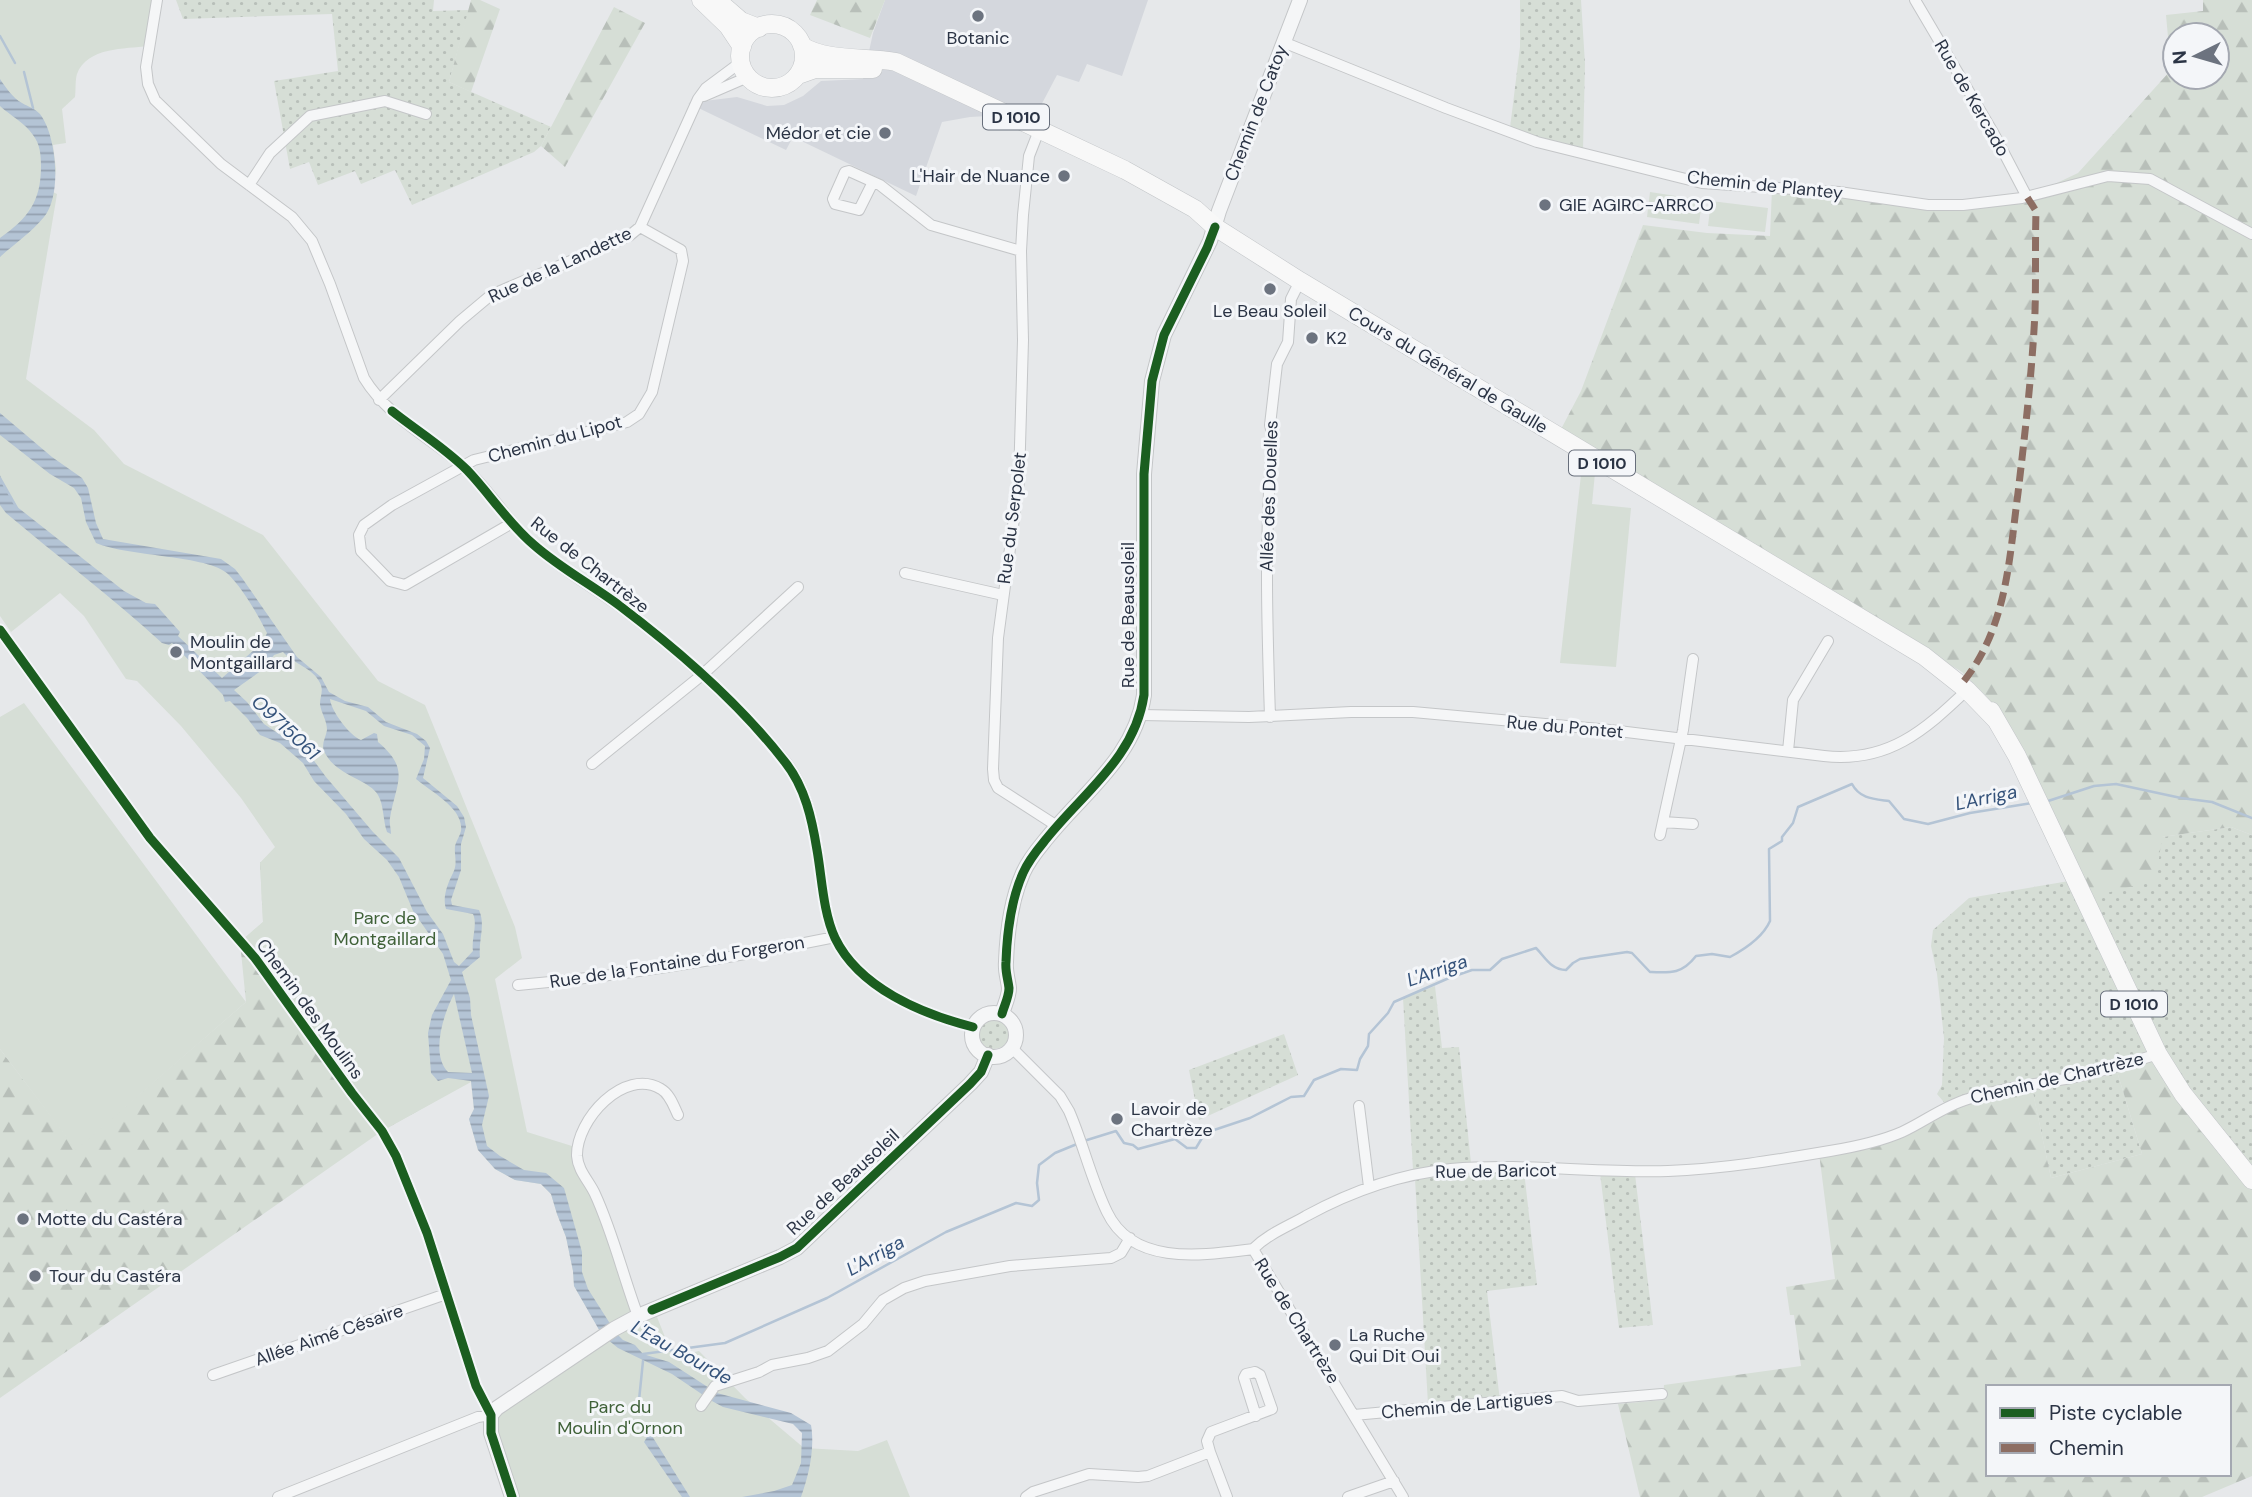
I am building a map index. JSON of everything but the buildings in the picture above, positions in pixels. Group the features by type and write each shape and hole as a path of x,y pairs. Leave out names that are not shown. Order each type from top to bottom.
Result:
{"main road":[{"path":"701,0 727,26 744,62 764,87 783,86 797,75 802,66 802,46 799,39 787,28 773,24 759,28 746,39 744,62"},
{"path":"717,0 741,21 759,28"},
{"name":"Cours du Général de Gaulle","path":"802,46 817,54 896,62 1031,130 1200,222 1215,227"},
{"name":"Cours du Général de Gaulle","path":"797,75 815,69 874,69 894,72 1125,170 1195,209 1215,227 1300,281 1947,668 1979,694 2011,745 2158,1054"},
{"name":"Cours du Général de Gaulle","path":"1934,662 1996,720"},
{"name":"D 1010","path":"2158,1054 2183,1094 2252,1180"}],"street":[{"name":"Rue de Chartrèze","path":"157,0 146,67 148,84 155,100 221,164 292,217 312,241 363,378 379,400 464,467 512,523 554,561 619,606 702,675 745,716 778,754 802,790 813,823 826,905 835,937 851,961 870,981 912,1004 973,1027"},
{"name":"Chemin de Catoy","path":"1215,227 1300,0"},
{"name":"Rue de Kercado","path":"1915,0 1994,134 2027,197"},
{"name":"Chemin de Plantey","path":"1283,41 1537,142 1702,183 1839,192 1928,205 1963,205 2027,197 2108,176 2150,179 2252,234"},
{"path":"698,99 723,86 744,62"},
{"name":"Rue de la Landette","path":"379,400 460,321 491,295 629,236 640,227 698,99 706,88 744,62"},
{"path":"249,185 270,153 310,116 385,101 426,114"},
{"name":"Rue du Serpolet","path":"1031,130 1021,251 1023,340 1019,481 998,638 994,780 998,788 1057,826"},
{"path":"873,182 899,198 931,225 1021,251"},
{"name":"Chemin du Lipot","path":"464,467 474,460 627,422 639,414 652,392 683,261 681,250 640,227"},
{"name":"Rue de Beausoleil","path":"1002,1014 1008,994 1005,964 1008,931 1016,894 1028,862 1057,826 1115,764 1141,715 1144,682 1144,474 1152,381 1164,335 1215,227"},
{"name":"Allée des Douelles","path":"1270,716 1266,611 1266,554 1273,437 1270,425 1277,363 1288,342 1291,299 1300,281"},
{"path":"464,467 392,505 363,525 359,535 362,551 390,581 405,585 512,523"},
{"path":"910,578 1003,595"},
{"path":"592,764 702,675 784,591 797,587"},
{"name":"Chemin des Moulins","path":"0,630 149,838 255,958 382,1131 411,1193 476,1386 491,1415"},
{"path":"1788,751 1793,700 1828,641"},
{"path":"1822,652 1833,658"},
{"path":"1660,835 1683,730 1693,659"},
{"path":"1677,674 1691,675"},
{"name":"Rue du Pontet","path":"1141,715 1214,718 1389,711 1596,729 1835,757 1861,756 1911,738 1926,728 1967,690"},
{"path":"1663,822 1693,824"},
{"name":"Rue de la Fontaine du Forgeron","path":"518,985 559,982 752,954 835,937"},
{"path":"988,1013 1002,1014 1008,1017 1016,1037 1012,1048 1002,1055 988,1055 975,1045 972,1039 973,1027 988,1013"},
{"name":"Rue de Chartrèze","path":"1012,1048 1060,1097 1081,1138 1107,1211 1113,1222 1130,1238 1157,1251 1179,1254 1252,1250 1403,1497"},
{"name":"Chemin de Chartrèze","path":"1757,1162 1879,1140 1902,1132 1965,1100 2031,1083 2116,1068 2158,1054"},
{"name":"Rue de Beausoleil","path":"491,1415 506,1401 614,1329 638,1316 797,1248 970,1084 981,1072 988,1055"},
{"path":"638,1316 595,1195 579,1164 577,1151 586,1126 597,1107 625,1088 642,1085 660,1088 668,1095 678,1115"},
{"path":"1359,1106 1370,1187"},
{"name":"Rue de Baricot","path":"1252,1250 1277,1230 1370,1187 1450,1169 1639,1172 1688,1170 1757,1162"},
{"path":"701,1406 715,1386 760,1372 772,1365 828,1351 863,1324 883,1300 904,1288 925,1281 1010,1266 1111,1258 1121,1253 1130,1238"},
{"name":"Allée Aimé Césaire","path":"213,1376 446,1294"},
{"name":"Chemin de Lartigues","path":"1354,1415 1563,1396 1578,1401 1662,1394"},
{"path":"278,1497 478,1417 491,1415 491,1433 512,1497"},
{"path":"1227,1497 1207,1441 1211,1432 1255,1416"},
{"path":"1026,1497 1033,1492 1088,1474 1148,1476 1210,1452"},
{"path":"1348,1497 1394,1480"}],"shaded area":[{"path":"885,0 1148,0 1122,76 1087,64 1079,82 1057,75 1037,113 970,117 942,122 916,196 793,137 786,150 688,103 737,97 767,106 784,105 803,96 821,81 863,79 873,33"}],"green space":[{"name":"Parc de Montgaillard","path":"0,0 157,0 148,46 108,51 89,59 77,74 75,97 62,109 66,143 53,145 56,169 53,192 57,194 26,379 94,430 124,464 263,535 378,681 425,705 515,927 522,958 495,979 527,1132 572,1146 577,1151 638,1316 627,1327 657,1317 673,1357 699,1351 745,1398 804,1448 858,1451 887,1440 910,1497 512,1497 491,1415 603,1336 574,1286 566,1237 551,1194 541,1184 515,1180 495,1169 478,1150 469,1119 474,1109 471,1082 382,1131 240,942 263,922 260,863 275,847 241,798 181,726 137,681 126,679 84,616 60,593 11,632 0,616"},
{"path":"176,0 434,0 433,11 469,10 449,82 551,127 541,146 534,152 412,205 395,170 361,184 355,171 318,185 309,162 290,169 274,81 338,71 332,14 183,19"},
{"path":"471,0 480,0 500,9 471,92 449,82"},
{"path":"817,0 885,0 870,38 810,15"},
{"path":"1520,0 1581,0 1585,64 1583,150 1510,128 1520,47"},
{"path":"2203,0 2252,0 2252,835 2231,827 2162,837 2156,880 2084,899 1997,712 1987,697 1962,672 1559,433 1581,391 1643,225 1707,233 1770,236 1772,189 1928,205 2027,197 2078,173 2161,81 2161,91 2231,91 2231,21 2167,21 2166,15 2203,11"},
{"path":"614,7 645,23 565,167 541,146"},
{"path":"1650,192 1702,200 1699,224 1647,217"},
{"path":"1711,201 1768,208 1765,232 1708,226"},
{"path":"1582,466 1595,473 1592,504 1631,508 1616,667 1560,663"},
{"path":"24,703 246,1002 76,1150 0,1049 0,717"},
{"path":"2231,827 2252,835 2252,1174 2116,1068 2142,1154 2051,1178 2031,1084 1948,1107 1937,1094 1942,1085 1944,1038 1931,946 1933,930 1969,898 2075,880 2162,837"},
{"path":"276,847 471,1081 382,1131 0,1398 0,1049 76,1149 246,1002 240,942 263,922 260,863"},
{"path":"1435,986 1442,1048 1459,1047 1471,1163 1413,1170 1403,998"},
{"path":"994,1019 1004,1024 1009,1034 1004,1044 994,1049 984,1044 979,1034 984,1024"},
{"path":"1284,1034 1298,1075 1199,1120 1189,1070"},
{"path":"2158,1054 2252,1174 2252,1476 2202,1497 1640,1497 1618,1404 1663,1400 1664,1385 1801,1366 1794,1315 1790,1315 1786,1287 1835,1279 1819,1153 1862,1145 1933,1115 2031,1083 2051,1178 2142,1154 2116,1068"},
{"path":"1486,1171 1524,1171 1537,1285 1487,1291 1500,1401 1428,1404 1415,1179"},
{"path":"1600,1173 1635,1174 1653,1325 1619,1328"}],"water":[{"path":"0,79 16,98 40,114 46,124 53,151 55,181 50,207 44,217 0,257 0,238 31,208 39,190 41,166 40,150 33,135 0,106"},
{"path":"0,413 52,457 82,478 88,488 96,523 103,539 221,559 235,569 297,657 321,677 329,692 345,701 368,707 386,722 417,734 426,741 430,748 423,778 457,806 464,817 466,827 461,844 461,870 451,900 452,905 479,910 481,916 480,957 462,972 470,998 471,1015 489,1096 482,1125 487,1146 524,1170 546,1173 564,1188 582,1252 582,1272 588,1289 623,1340 635,1345 643,1354 669,1362 717,1393 791,1413 811,1425 810,1461 801,1497 742,1497 792,1485 801,1463 802,1433 793,1424 723,1407 672,1374 618,1348 602,1335 574,1286 566,1237 551,1194 541,1184 515,1180 495,1169 478,1150 469,1119 474,1109 471,1081 448,1078 438,1081 431,1073 428,1033 432,1015 451,980 443,954 413,911 399,877 387,860 364,839 346,814 314,781 303,763 280,743 260,735 230,701 225,702 223,695 172,643 162,643 6,513 0,505 0,475 16,506 124,591 146,603 155,604 180,632 178,636 222,678 263,642 267,633 239,587 228,574 204,563 110,548 96,543 86,522 81,498 74,488 50,474 0,435","holes":["283,652 313,674 320,683 320,704 327,730 323,743 324,751 336,766 374,790 381,803 387,832 391,834 390,818 399,777 395,761 378,742 377,734 361,740 352,734 337,716 330,699 366,711 384,726 412,735 425,746 424,759 416,779 452,808 461,823 455,846 455,866 446,890 445,904 446,909 473,914 475,923 473,951 459,966 454,962 443,934 427,912 399,858 373,832 309,754 264,724 234,690 265,668 274,655","454,994 472,1073 448,1072 440,1055 440,1033"]},
{"path":"652,1436 690,1497 682,1497 644,1442 647,1437"}],"waterway":[{"path":"0,36 15,63"},
{"path":"24,72 33,108"},
{"name":"O9715061","path":"0,478 17,508"},
{"name":"L'Arriga","path":"1087,1140 1116,1131 1124,1143 1138,1149 1175,1139 1187,1148 1196,1148 1202,1138 1214,1130 1250,1118 1291,1097 1304,1096 1314,1080 1341,1069 1357,1070 1368,1046 1369,1034 1394,1002 1472,970 1490,970 1502,959 1536,948 1552,965 1566,970 1580,959 1627,952 1632,953 1650,972 1676,971 1696,956 1712,954 1730,957 1758,937 1770,921 1769,849 1782,841 1793,823 1798,807 1852,784 1863,795 1889,801 1904,819 1928,824 1970,813 2032,803"},
{"name":"L'Arriga","path":"2045,802 2094,786 2116,784 2212,802 2252,818"},
{"name":"L'Arriga","path":"643,1354 725,1343 827,1298 946,1232 1016,1203 1032,1206 1039,1200 1039,1165 1055,1153 1077,1144"},
{"path":"638,1410 643,1361"}],"marked path":[{"path":"1964,681 1978,660 1998,615 2012,543 2035,312 2036,211 2027,197"}],"cycle path":[{"path":"1002,1014 1009,991 1006,965 1009,928 1015,894 1023,873 1040,846 1106,773 1130,737 1139,717 1144,695 1144,474 1152,381 1164,335 1215,227"},
{"path":"392,411 467,470 534,545 664,641 748,719 785,762 803,793 813,827 828,917 835,938 846,956 876,985 894,996 933,1015 973,1027"},
{"path":"0,630 150,838 255,958 382,1131 396,1156 427,1233 476,1386 491,1415 491,1433 512,1497"},
{"path":"652,1310 797,1248 970,1084 981,1072 988,1055"}],"place":[{"name":"Botanic","path":"978,16"},
{"name":"Médor et cie","path":"885,133"},
{"name":"L'Hair de Nuance","path":"1064,176"},
{"name":"GIE AGIRC-ARRCO","path":"1545,205"},
{"name":"Le Beau Soleil","path":"1270,289"},
{"name":"K2","path":"1312,338"},
{"name":"Moulin de Montgaillard","path":"176,652"},
{"name":"Lavoir de Chartrèze","path":"1117,1119"},
{"name":"Motte du Castéra","path":"23,1219"},
{"name":"Tour du Castéra","path":"35,1276"},
{"name":"La Ruche Qui Dit Oui","path":"1335,1345"}],"water label":[{"name":"L'Eau Bourde","path":"682,1352"}],"park label":[{"name":"Parc du Moulin d'Ornon","path":"620,1417"}]}
